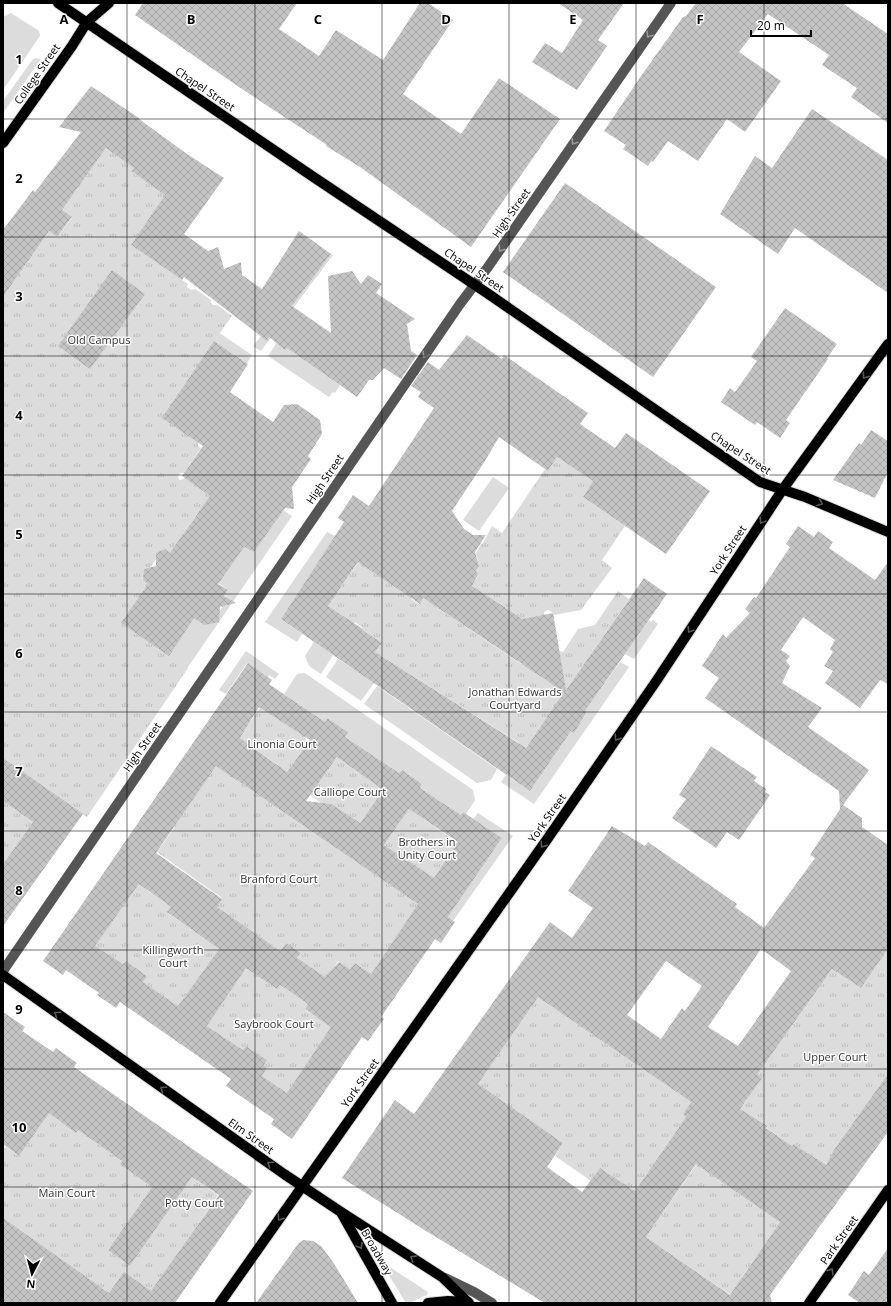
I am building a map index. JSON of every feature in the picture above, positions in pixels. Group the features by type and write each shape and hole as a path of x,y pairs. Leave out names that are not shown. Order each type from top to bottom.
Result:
{"main road":[{"name":"Chapel Street","path":"58,3 312,176 475,284 760,482 783,489 888,532"},
{"name":"College Street","path":"3,143 72,46 87,22 109,3"},
{"name":"York Street","path":"220,1303 552,832 657,680 783,489 888,344"},
{"name":"Elm Street","path":"3,975 302,1186 442,1277"},
{"name":"Park Street","path":"809,1303 888,1190"},
{"name":"Broadway","path":"341,1212 392,1303"},
{"path":"442,1277 469,1302"},
{"path":"428,1303 448,1301 469,1302"}],"street":[{"name":"High Street","path":"3,971 369,436 671,3"},
{"name":"Elm Street","path":"442,1277 474,1292 492,1303"}],"green space":[{"path":"11,13 39,31 40,36 3,90 3,17"},
{"path":"33,59 41,59 3,113 3,101"},
{"name":"Old Campus","path":"106,148 140,159 132,172 166,195 131,245 188,284 187,287 191,290 195,289 211,300 213,305 217,305 232,316 214,341 198,442 198,446 201,448 184,473 180,473 178,478 180,480 185,478 217,500 224,533 197,514 184,533 193,539 179,559 164,549 162,553 157,553 157,558 142,579 158,591 121,623 188,668 87,817 3,763 3,297 49,231 57,237 72,218 62,210"},
{"path":"331,254 333,255 261,351 253,346 261,336 267,340"},
{"path":"218,332 252,355 247,363 214,341"},
{"path":"281,336 285,350 287,348 340,385 335,393 333,392 329,397 268,356"},
{"path":"557,457 593,481 583,497 625,526 602,560 612,568 581,610 554,615 548,610 544,612 544,617 528,622 472,586 478,576 476,571 479,566 476,553 492,526 502,533 545,469 548,471"},
{"path":"493,477 509,488 479,531 463,520"},
{"path":"283,510 292,516 150,722 110,591 190,615 216,616 224,604 226,606 230,603 228,598 224,595 228,590 214,580 244,547 254,552"},
{"path":"327,532 335,536 281,619 302,634 297,642 265,622"},
{"name":"Jonathan Edwards Courtyard","path":"362,557 414,594 411,599 419,604 423,598 521,664 529,651 531,656 560,651 563,652 578,629 595,625 618,591 629,599 519,758 519,743 375,652 382,643 362,631 363,628 355,622 353,625 348,619 334,610 316,623"},
{"path":"649,620 651,622 653,620 658,624 634,659 625,654"},
{"path":"314,642 333,655 321,674 309,666 305,656"},
{"path":"246,651 279,674 275,679 269,675 268,677 247,663 226,694 219,690"},
{"path":"338,659 374,683 361,701 326,677"},
{"path":"620,662 629,667 534,804 501,782 506,775 530,791 571,731 574,732 587,713 585,711"},
{"path":"305,673 473,790 475,800 466,814 463,812 461,815 420,788 422,784 402,770 399,773 345,737 348,732 327,718 325,722 284,694 297,674"},
{"path":"377,686 497,769 491,780 477,783 364,704"},
{"name":"Linonia Court","path":"260,707 305,736 307,744 283,778 274,771 278,765 240,738"},
{"name":"Branford Court","path":"211,755 238,781 402,893 431,901 408,919 371,974 355,963 350,969 338,961 335,966 341,1013 297,958 301,953 286,943 280,951 220,910 217,907 222,898 157,852 174,828"},
{"name":"Calliope Court","path":"337,757 383,790 355,830 331,804 321,803 310,795"},
{"path":"3,801 33,822 3,864"},
{"name":"Brothers in Unity Court","path":"409,809 458,843 434,879 384,845"},
{"path":"478,813 513,836 453,921 448,917 502,838 473,819"},
{"name":"Killingworth Court","path":"143,878 148,891 171,907 168,913 219,949 178,1006 143,982 147,976 126,961 123,964 85,950 97,943"},
{"name":"Upper Court","path":"888,949 888,1074 822,1170 793,1144 792,1146 737,1107 744,1104 761,1078 757,1075 832,969 861,988"},
{"name":"Saybrook Court","path":"249,963 265,981 277,989 280,985 308,1004 305,1010 318,1018 333,1024 290,1095 262,1076 267,1068 264,1065 267,1060 246,1046 243,1050 207,1026"},
{"path":"539,995 556,1009 691,1102 683,1114 686,1117 635,1191 600,1168 591,1181 555,1156 563,1143 489,1092 475,1088"},
{"name":"Main Court","path":"50,1111 76,1133 78,1130 122,1161 120,1164 166,1167 108,1250 130,1266 192,1177 218,1195 152,1292 109,1293 3,1219 3,1149 6,1147 19,1156"},
{"path":"698,1162 715,1177 763,1210 767,1206 780,1222 742,1277 738,1300 646,1237"},
{"path":"388,1266 428,1292 427,1295 406,1303 387,1272 386,1269"}],"building":[{"path":"143,3 297,3 279,29 319,56 336,30 383,60 420,3 428,3 453,20 403,94 461,134 499,78 560,119 471,247 360,167 326,146 327,145 239,87 135,15"},
{"path":"558,3 624,3 598,40 607,46 577,90 532,62 545,43 562,53 583,20"},
{"path":"696,3 842,3 888,34 888,123 851,97 857,88 822,65 829,55 768,14 739,52 781,81 745,132 727,119 698,161 668,141 653,162 651,161 648,166 623,149 626,145 604,131 683,17 686,16"},
{"path":"91,86 139,118 187,154 224,178 184,234 208,251 218,247 224,269 241,262 242,275 262,289 299,231 331,254 292,306 331,333 328,276 352,271 361,284 368,275 382,284 376,293 415,319 407,324 411,351 417,355 401,379 384,368 373,380 369,380 357,397 287,348 285,350 269,337 267,341 184,277 182,280 131,245 165,195 131,171 134,168 106,148 62,210 72,217 57,237 49,231 3,297 3,230 33,190 35,192 81,132 59,127"},
{"path":"812,109 888,160 888,293 795,228 778,254 720,214 755,156 772,168"},
{"path":"565,183 716,287 653,377 503,272"},
{"path":"112,270 145,294 90,369 58,346"},
{"path":"785,308 837,344 786,420 790,423 780,438 757,422 755,425 721,402 730,388 735,392 757,361 751,357"},
{"path":"467,335 502,359 504,355 588,413 580,424 615,448 626,433 710,491 666,554 583,497 593,481 557,457 548,471 499,437 452,511 464,529 473,535 486,535 475,552 479,566 476,571 478,575 472,586 523,619 553,613 566,690 644,578 667,594 585,711 587,712 574,733 571,731 530,791 281,619 344,522 338,518 353,495 369,506 434,408 418,397 421,392 411,386 428,362 439,370","holes":["358,562 420,604 423,598 564,692 526,748 375,652 382,643 328,606"]},
{"path":"214,341 248,364 230,392 273,422 284,405 297,404 320,420 322,434 308,456 311,459 292,487 294,509 285,508 254,552 244,547 218,584 228,590 224,596 236,603 220,607 219,622 204,625 194,618 169,656 121,623 148,584 143,580 144,569 156,566 156,553 165,549 170,553 210,496 182,476 203,446 162,418"},
{"path":"871,430 888,441 888,472 875,498 833,480 859,443 861,445"},
{"path":"798,526 814,537 818,531 833,542 829,548 875,580 888,562 888,684 880,680 860,708 825,683 833,671 824,666 833,652 830,649 835,640 803,617 781,650 790,656 786,661 790,666 782,683 822,708 808,727 869,770 843,805 862,818 862,827 888,845 888,949 861,988 832,969 757,1075 762,1078 740,1109 767,1126 766,1128 792,1146 793,1144 826,1165 834,1150 888,1074 888,1132 770,1295 772,1303 545,1303 342,1178 395,1100 414,1114 550,922 572,938 593,908 568,891 612,826 645,846 648,842 737,904 735,907 764,928 815,858 810,855 840,809 839,791 705,698 719,678 702,666 723,634 726,638 750,613 745,609 754,597 756,598 790,547 786,544","holes":["761,949 791,971 738,1046 708,1027","666,961 702,986 685,1011 682,1008 661,1039 627,1015","538,997 691,1102 683,1114 686,1117 635,1191 600,1168 582,1192 547,1167 563,1143 478,1084","696,1164 780,1222 730,1295 646,1237"]},
{"path":"248,663 272,680 269,684 325,722 327,718 348,732 345,737 399,773 402,770 422,784 420,788 461,815 463,812 502,838 448,917 455,922 441,943 435,939 381,1017 384,1019 368,1041 362,1037 292,1139 271,1124 274,1119 226,1086 231,1079 120,1002 116,1008 97,995 99,993 66,970 63,975 43,961","holes":["259,707 310,740 287,772 240,738","337,757 383,790 360,823 331,804 306,801","216,766 418,904 371,974 355,963 350,969 339,962 325,977 297,958 301,953 286,943 280,951 217,907 222,899 156,853","409,809 458,842 434,878 384,845","139,884 171,907 167,912 219,949 178,1006 143,982 147,976 126,961 123,964 95,946","246,968 277,989 280,985 308,1004 305,1009 331,1027 287,1093 262,1076 267,1068 264,1065 267,1060 246,1046 243,1050 207,1026"]},
{"path":"711,746 757,777 754,781 766,789 765,792 770,795 739,840 727,832 716,848 672,818 686,799 679,795"},
{"path":"3,758 83,814 3,926 3,864 33,822 3,801"},
{"path":"3,1012 25,1027 22,1031 53,1052 56,1048 77,1063 74,1067 253,1191 175,1303 3,1303 3,1218 109,1293 124,1272 151,1291 219,1195 192,1177 130,1266 108,1250 152,1187 120,1164 122,1161 78,1130 76,1133 49,1113 19,1156 3,1144"},
{"path":"303,1240 313,1241 321,1246 333,1262 358,1303 256,1303 298,1244"},
{"path":"888,1248 888,1303 860,1303 848,1295 864,1271 869,1275"}],"park label":[{"name":"Potty Court","path":"194,1203"}]}
